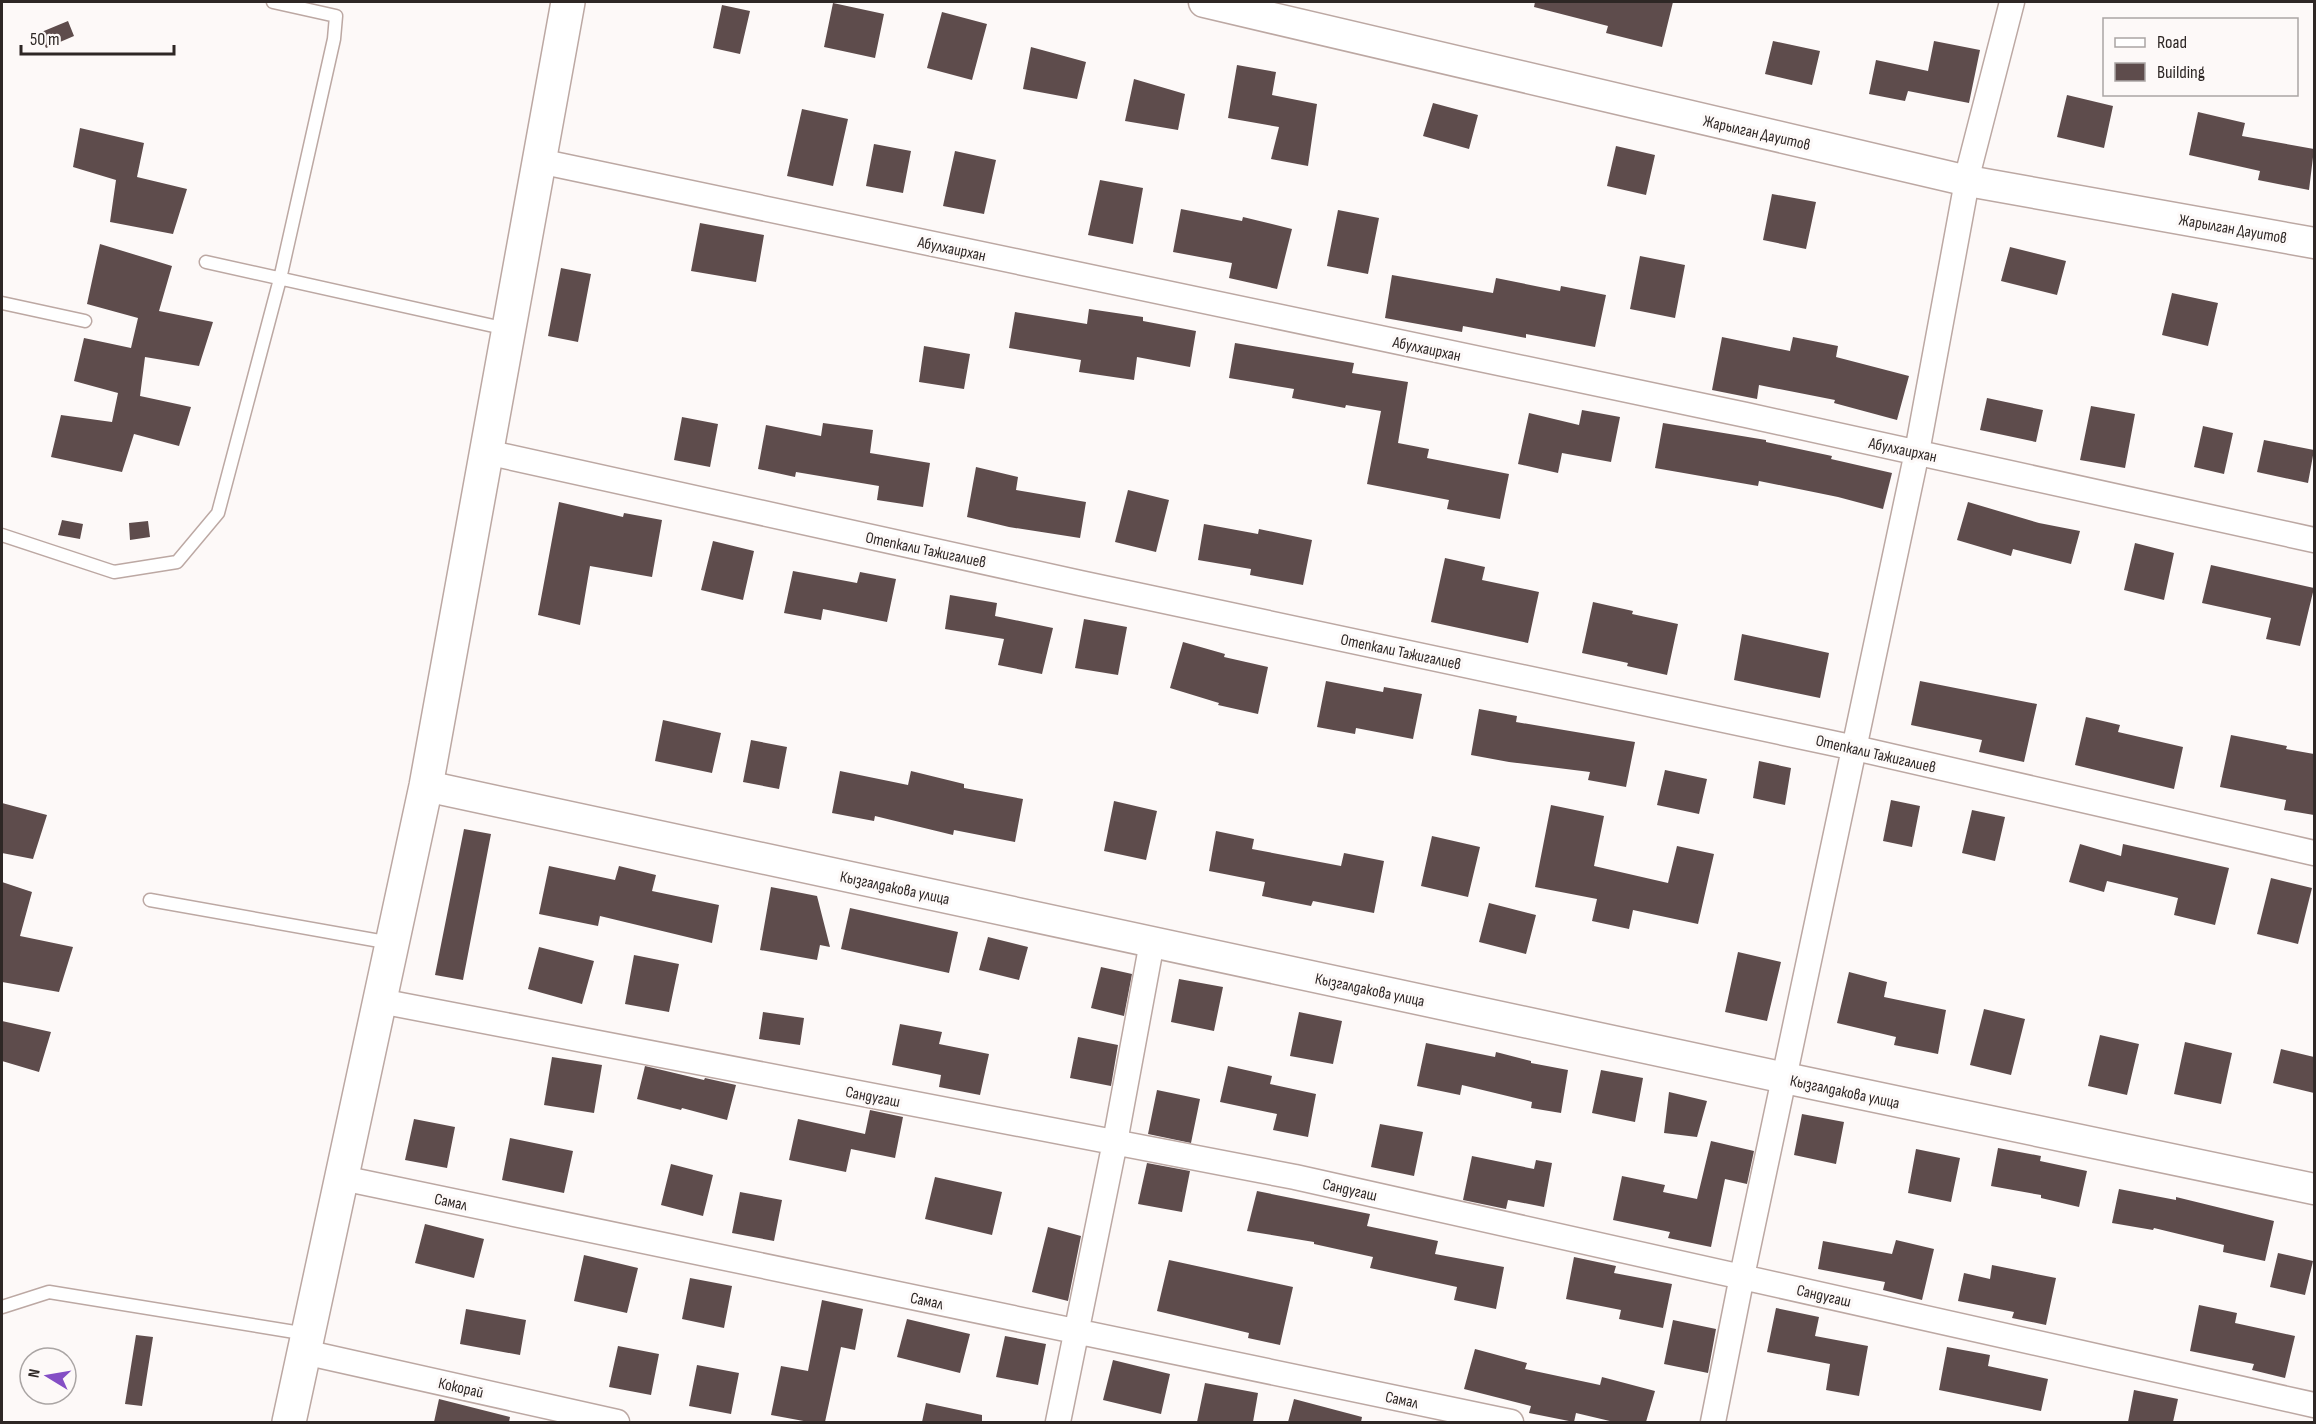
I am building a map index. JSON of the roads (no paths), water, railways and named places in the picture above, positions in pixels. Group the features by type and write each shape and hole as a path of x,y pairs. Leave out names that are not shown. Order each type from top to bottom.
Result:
{"main road":[{"path":"289,1422 426,786 568,2"}],"street":[{"name":"Жарылган Дауитов","path":"1204,2 1968,181 2314,243"},
{"path":"1713,1422 1917,452 1968,181 2012,2"},
{"name":"Абулхаирхан","path":"539,161 1746,415 2314,540"},
{"name":"Отепкали Тажигалиев","path":"486,452 1091,586 1855,747 2314,853"},
{"name":"Кызгалдакова улица","path":"426,786 1785,1078 2314,1189"},
{"path":"1058,1422 1115,1142 1152,942"},
{"name":"Сандугаш","path":"380,1001 1295,1177 2314,1405"},
{"name":"Самал","path":"342,1178 1511,1422"},
{"name":"Кокорай","path":"306,1343 617,1422"}],"lane":[{"path":"2,535 114,572 177,562 218,513 280,279 334,39 336,16 273,2"},
{"path":"206,262 508,330"},
{"path":"2,303 86,321"},
{"path":"150,900 392,943"},
{"path":"2,1307 49,1292 306,1343"}]}
